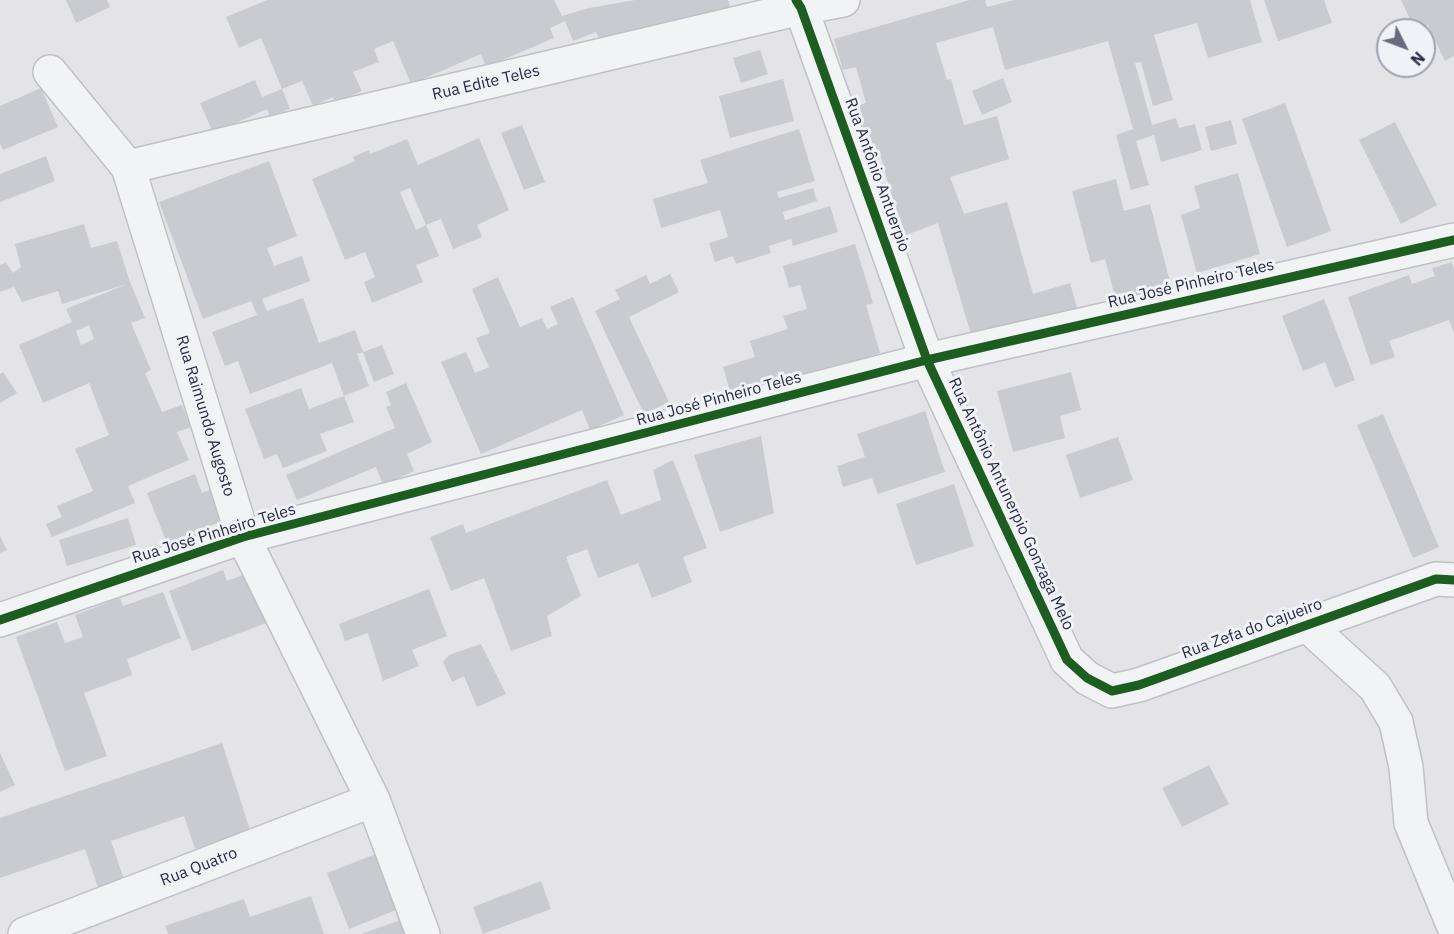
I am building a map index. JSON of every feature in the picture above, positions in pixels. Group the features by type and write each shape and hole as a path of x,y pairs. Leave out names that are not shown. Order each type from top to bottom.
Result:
{"street":[{"name":"Rua Edite Teles","path":"128,167 799,4 843,0"},
{"name":"Rua Antônio Antuerpio","path":"799,4 927,360"},
{"name":"Rua Raimundo Augosto","path":"50,72 128,167 243,537 373,800 423,934"},
{"name":"Rua José Pinheiro Teles","path":"0,620 243,537 927,360 1454,240"},
{"name":"Rua Antônio Antunerpio Gonzaga Melo","path":"927,360 1067,660"},
{"name":"Rua Zefa do Cajueiro","path":"1067,660 1087,678 1112,691 1139,685 1436,579 1454,580"},
{"path":"1307,625 1375,687 1396,722 1406,767 1411,823 1454,927"},
{"name":"Rua Quatro","path":"25,934 373,800"}],"building":[{"path":"66,0 107,0 110,7 76,23"},
{"path":"267,0 554,0 562,16 589,8 635,0 728,0 734,17 606,51 596,32 573,41 565,21 550,28 554,38 486,67 481,54 411,84 393,41 374,49 379,62 353,72 362,91 335,103 333,97 313,106 302,81 282,89 261,38 239,48 226,17"},
{"path":"970,0 985,0 987,7 1014,0 1250,0 1262,42 1208,58 1197,23 1154,35 1173,100 1153,106 1141,62 1135,63 1152,125 1176,118 1179,128 1195,124 1202,150 1161,162 1154,135 1136,141 1149,185 1131,190 1116,135 1133,129 1108,41 1005,70 993,27 936,43 947,80 951,79 964,125 997,116 1009,159 950,177 964,214 1007,202 1033,294 1070,283 1077,308 972,338 938,223 906,235 892,198 879,149 870,152 857,106 866,103 856,67 843,70 834,39"},
{"path":"1264,0 1324,0 1332,23 1278,41"},
{"path":"1401,0 1454,0 1454,56 1445,61 1436,42 1436,18 1409,18"},
{"path":"760,50 768,74 741,83 733,58"},
{"path":"1003,78 1012,102 982,115 972,91"},
{"path":"783,79 794,121 730,138 719,96"},
{"path":"255,80 262,97 282,89 290,109 270,117 267,109 213,133 200,103"},
{"path":"41,88 58,127 3,150 0,144 0,106"},
{"path":"1285,103 1331,231 1287,247 1242,119"},
{"path":"1231,120 1237,144 1211,151 1205,127"},
{"path":"1395,122 1437,205 1401,224 1359,140"},
{"path":"522,125 545,182 524,190 501,133"},
{"path":"799,129 815,181 777,192 779,198 813,188 817,201 783,212 785,220 830,206 838,232 793,246 791,239 769,246 771,253 736,264 733,256 715,262 709,243 728,237 720,210 661,228 653,199 708,183 700,160"},
{"path":"479,138 509,210 477,225 482,237 453,249 441,219 426,225 439,256 416,265 423,282 372,303 364,282 375,277 365,252 345,260 312,179 355,161 353,157 369,150 370,154 407,139 418,165","holes":["410,188 426,225 416,230 400,192"]},
{"path":"46,156 55,181 0,202 0,174"},
{"path":"269,161 297,236 267,248 274,266 302,256 310,281 262,299 267,311 303,298 319,343 355,330 363,352 357,354 369,386 344,396 332,363 250,394 238,361 225,366 212,332 257,315 251,301 203,319 159,202"},
{"path":"1238,173 1260,254 1197,273 1181,215 1200,208 1194,186"},
{"path":"1116,179 1124,211 1150,204 1172,290 1117,304 1105,259 1091,263 1072,191"},
{"path":"84,224 91,248 117,241 145,318 131,323 151,370 145,373 162,412 182,405 191,427 177,432 189,460 128,486 135,503 52,537 46,524 62,517 57,506 93,491 75,449 109,435 89,383 43,403 19,345 72,322 66,309 127,284 62,304 58,291 22,302 14,287 0,292 0,265 6,263 13,273 21,267 15,244","holes":["89,325 94,339 81,345 76,331"]},
{"path":"855,244 873,303 866,305 880,353 732,398 723,367 755,357 750,341 788,329 783,316 807,309 800,285 789,288 783,266"},
{"path":"1452,262 1454,269 1454,333 1449,320 1389,341 1395,357 1371,365 1348,297 1409,275 1412,284 1435,276 1432,268"},
{"path":"670,274 679,292 629,317 669,402 644,414 595,311 620,299 615,290 646,275 650,284"},
{"path":"498,277 520,327 542,318 547,329 558,324 550,307 573,297 624,415 590,430 582,410 481,454 441,362 466,352 475,373 489,367 476,338 490,333 472,289"},
{"path":"1324,299 1355,380 1335,388 1325,362 1303,371 1282,316"},
{"path":"382,345 394,374 374,382 363,352"},
{"path":"3,372 17,393 0,403 0,374"},
{"path":"1071,372 1081,410 1060,416 1065,438 1013,452 997,391"},
{"path":"406,383 432,442 407,454 414,471 383,485 376,467 297,500 286,475 395,428 386,407 391,405 386,392"},
{"path":"301,388 309,409 344,396 354,422 320,434 327,451 283,468 277,454 264,459 245,409"},
{"path":"925,411 945,472 878,494 872,478 843,487 837,466 865,457 857,434"},
{"path":"1383,414 1439,547 1413,558 1357,425"},
{"path":"761,436 774,513 720,532 694,455"},
{"path":"1118,437 1133,480 1080,498 1066,455"},
{"path":"673,460 707,548 683,557 692,582 652,598 638,563 598,578 587,549 566,557 581,596 547,616 552,636 511,651 484,578 451,591 430,537 463,524 466,533 607,480 621,515 661,500 653,470"},
{"path":"195,474 202,493 215,488 227,519 167,543 147,493"},
{"path":"954,484 974,546 916,565 896,504"},
{"path":"128,518 136,545 67,566 59,540"},
{"path":"0,536 7,550 0,553"},
{"path":"258,569 277,619 192,651 169,591 223,570 227,581"},
{"path":"429,589 447,636 412,650 419,666 383,681 368,633 345,641 339,624"},
{"path":"163,592 181,638 127,659 132,675 84,693 107,756 65,771 16,637 57,622 65,643 83,637 75,615 120,598 123,606"},
{"path":"481,644 506,694 477,707 464,676 452,682 443,662 449,655"},
{"path":"222,743 250,830 195,849 184,816 111,841 127,888 101,896 85,849 0,878 0,818"},
{"path":"0,753 15,785 0,792"},
{"path":"1209,765 1229,804 1182,827 1162,788"},
{"path":"381,852 403,907 349,929 327,873"},
{"path":"541,881 551,909 483,934 473,907"},
{"path":"311,896 324,934 168,934 165,926 244,899 250,917"},
{"path":"409,917 415,934 361,934"}],"cycle path":[{"path":"796,0 801,8 927,360 1067,660 1087,678 1112,691 1139,685 1436,579 1454,580"},
{"path":"0,620 243,537 927,360 1454,240"}]}
